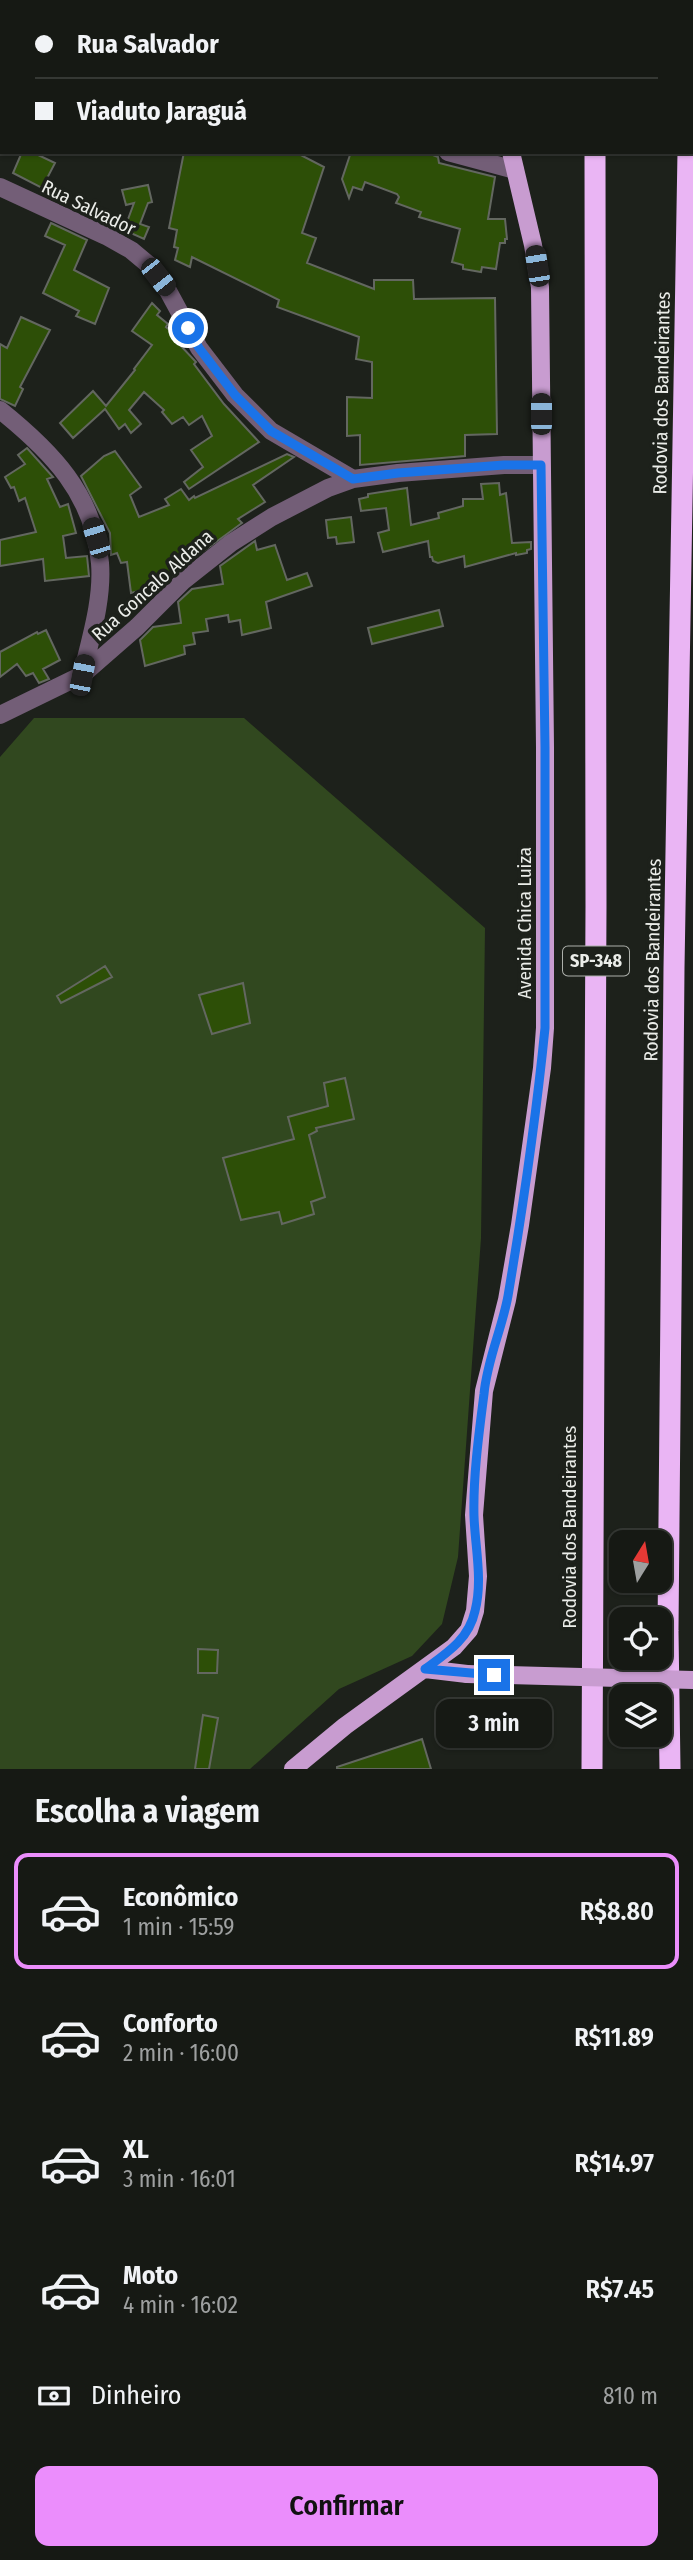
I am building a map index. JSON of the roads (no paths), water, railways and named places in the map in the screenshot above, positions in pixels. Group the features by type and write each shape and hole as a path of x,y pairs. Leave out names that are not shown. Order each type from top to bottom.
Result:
{"highway":[{"name":"Rodovia dos Bandeirantes","path":"592,1769 596,920 594,154"},
{"name":"Rodovia dos Bandeirantes","path":"670,1769 668,1631 673,995 688,154"}],"main road":[{"name":"Avenida Chica Luiza","path":"301,1766 345,1726 454,1647 469,1629 475,1611 478,1576 474,1509 484,1391 507,1300 520,1225 545,1028 540,287 513,161"},
{"path":"425,1669 467,1674 693,1679"}],"street":[{"path":"462,154 513,161"},
{"name":"Rua Salvador","path":"0,187 131,250 149,265 167,289 199,348 235,395 271,431 353,479"},
{"path":"0,410 39,442 65,472 88,513 96,538 100,565 97,604 82,675"},
{"name":"Rua Goncalo Aldana","path":"0,715 82,675 137,627 183,581 231,542 328,488 353,479 398,473 541,465"}]}
